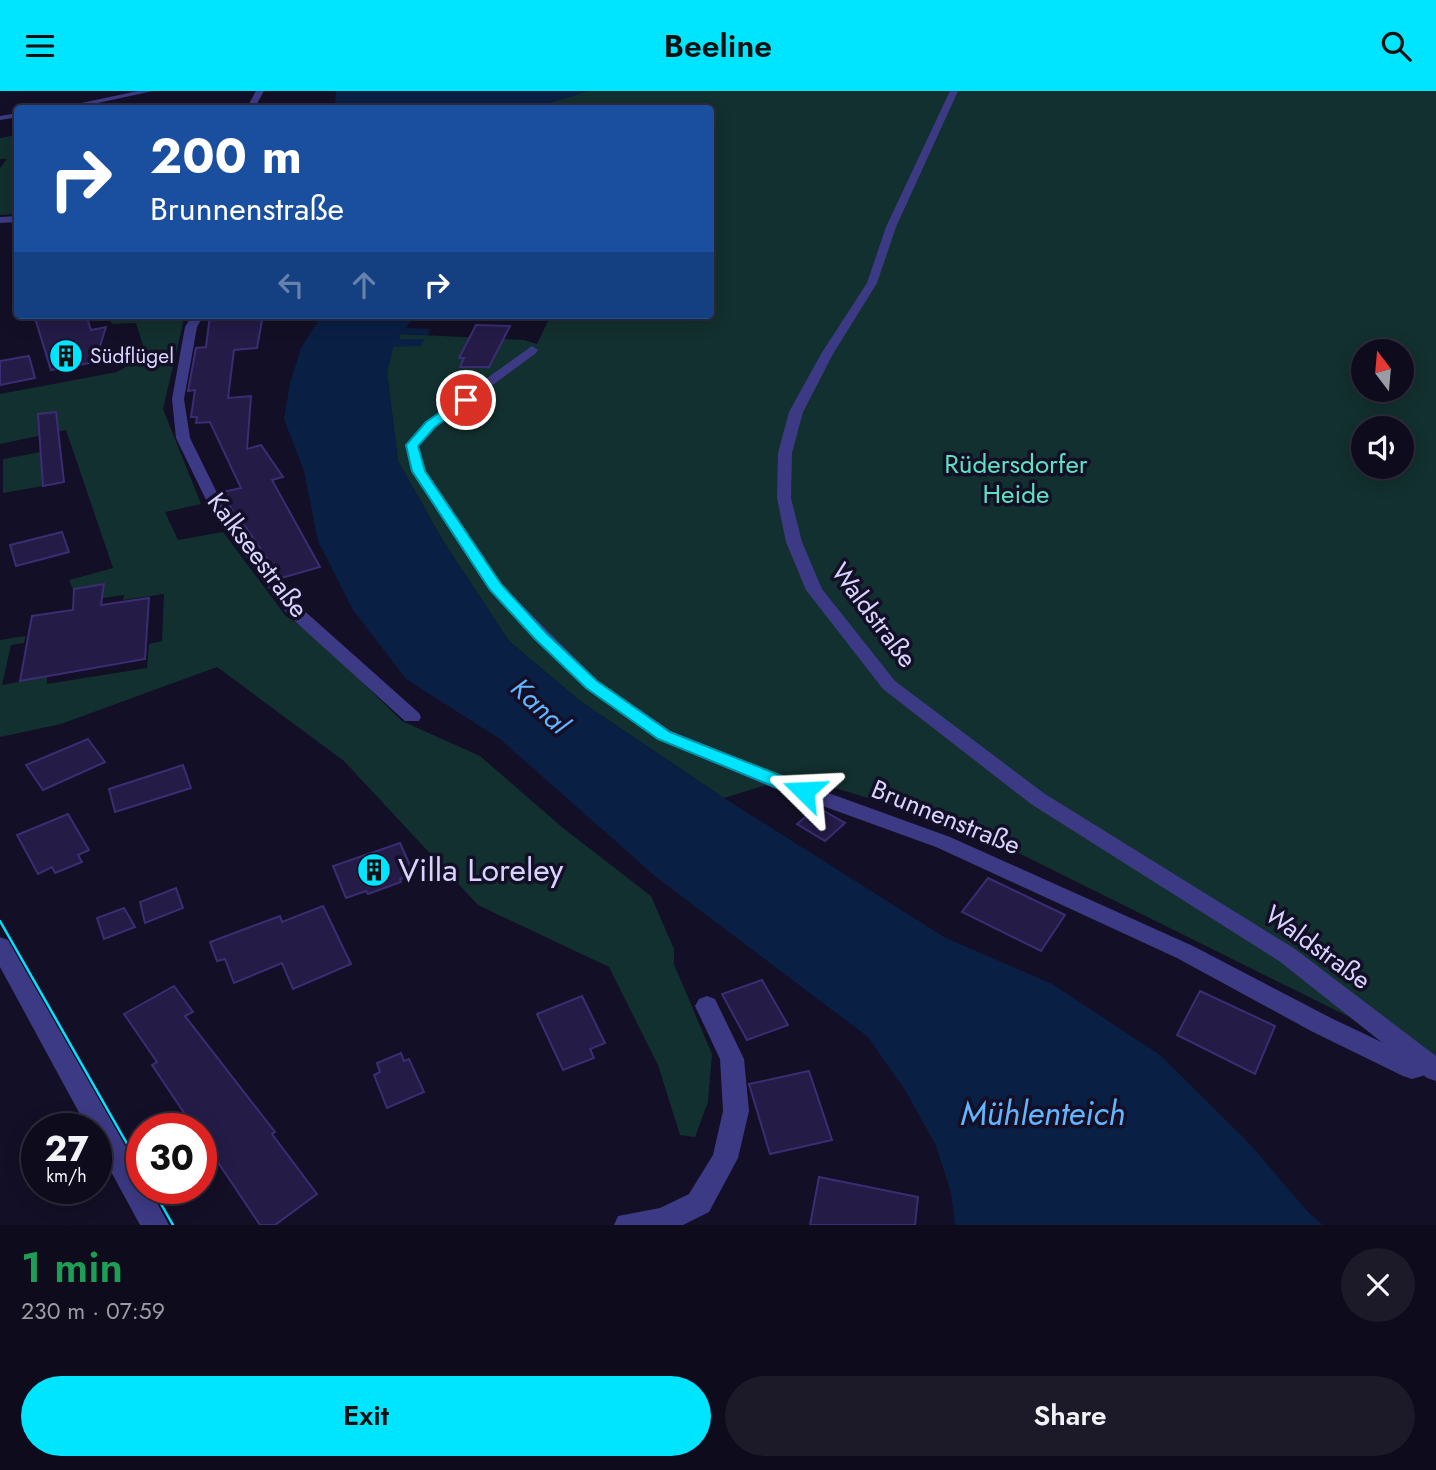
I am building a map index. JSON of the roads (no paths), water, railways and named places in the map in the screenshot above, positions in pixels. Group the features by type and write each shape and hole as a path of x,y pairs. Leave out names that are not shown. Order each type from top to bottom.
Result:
{"street":[{"path":"77,105 149,91"},
{"name":"Waldstraße","path":"954,91 891,227 872,283 796,412 788,443 784,498 794,542 814,590 889,685 1038,799 1287,955 1432,1067"},
{"name":"Kalkseestraße","path":"196,319 191,327 178,399 183,438 216,506 294,611 412,717"},
{"name":"Brunnenstraße","path":"532,350 430,425 412,445 418,471 495,587 591,684 664,736 780,783 943,842 1185,952 1322,1025 1412,1068 1432,1067"},
{"path":"0,946 155,1225"},
{"path":"628,1225 663,1221 699,1203 725,1158 736,1111 732,1059 707,1006"}],"water":[{"path":"336,91 588,91 543,105 337,105"},
{"path":"319,319 412,319 406,328 430,329 428,335 400,334 399,339 425,339 420,346 393,347 387,372 398,461 443,541 509,641 580,701 724,798 944,937 1052,984 1160,1055 1247,1141 1308,1212 1323,1225 955,1225 951,1193 936,1146 907,1093 868,1037 656,877 500,739 406,679 353,610 318,541 304,471 284,419 290,383 301,348"}],"tram line":[{"path":"0,921 126,1142"},
{"path":"161,1204 173,1225"}],"place":[{"name":"Südflügel","path":"66,356"},
{"name":"Villa Loreley","path":"374,870"}],"park label":[{"name":"Rüdersdorfer Heide","path":"1016,478"}],"water label":[{"name":"Kanal","path":"540,706"},
{"name":"Mühlenteich","path":"1043,1113"}]}
